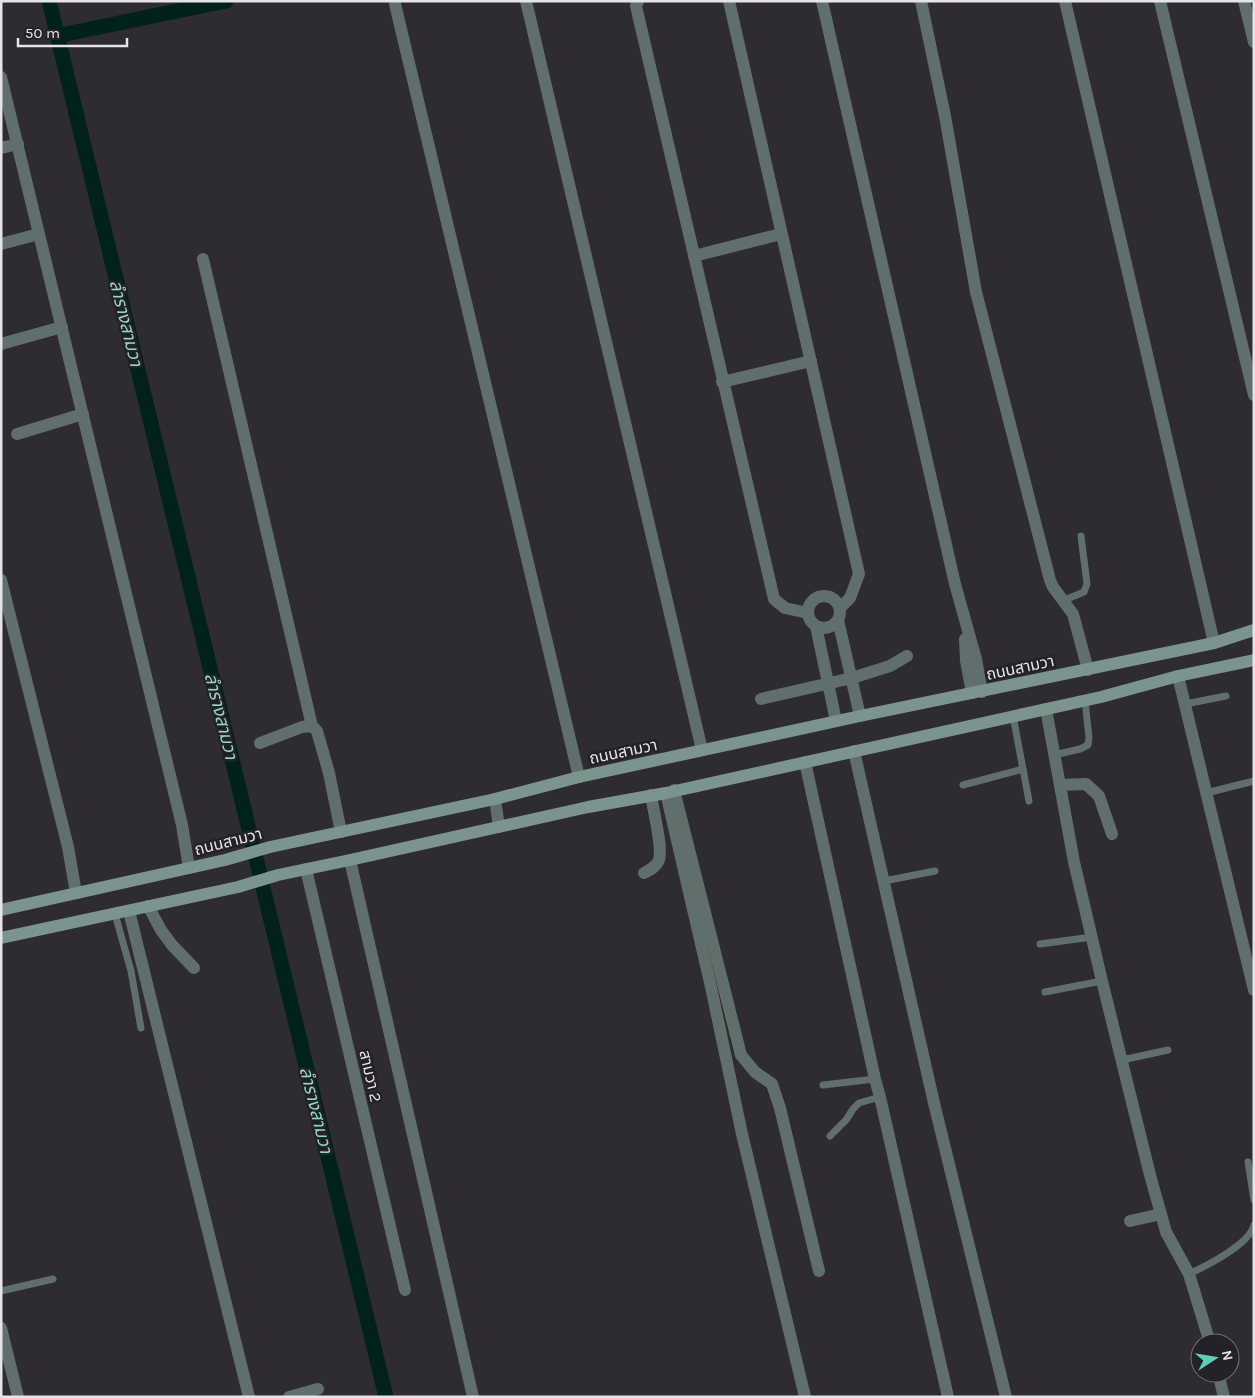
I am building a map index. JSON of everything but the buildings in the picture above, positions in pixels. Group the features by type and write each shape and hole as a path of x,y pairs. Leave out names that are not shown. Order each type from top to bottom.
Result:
{"street":[{"path":"526,1 702,750"},
{"path":"638,1 636,6 774,599 785,608 808,613"},
{"path":"729,1 858,574 850,598 839,614 832,626 824,628 816,626 810,620 808,613 810,605 815,599 822,596 836,601 839,614 860,716"},
{"path":"822,1 963,617 966,661 977,693"},
{"path":"921,1 945,116 976,292 1050,580 1062,601 1073,614 1088,670"},
{"path":"1065,1 1214,643"},
{"path":"1160,1 1254,395"},
{"path":"1244,1 1254,42"},
{"path":"395,4 578,777"},
{"path":"1,77 182,824 189,868"},
{"path":"1,148 18,144"},
{"path":"1,244 39,234"},
{"path":"694,256 781,234"},
{"path":"203,259 312,726 317,731 329,773 341,832"},
{"path":"1,344 62,327"},
{"path":"722,382 811,361"},
{"path":"17,434 83,414"},
{"path":"1,580 68,847 76,893"},
{"path":"816,626 836,721"},
{"name":"ถนนสามวา","path":"1,910 225,860 270,847 495,799 578,777 836,721 1214,643 1254,630"},
{"path":"761,699 852,678 890,666 907,656"},
{"path":"1,938 238,887 278,875 1046,709 1178,676 1254,660"},
{"path":"1178,676 1254,990"},
{"path":"1046,709 1074,862 1161,1214 1166,1232 1189,1274 1207,1333"},
{"path":"260,743 302,727 312,726"},
{"path":"854,751 934,1103 1006,1397"},
{"path":"805,762 948,1397"},
{"path":"1060,785 1086,784 1099,796 1112,834"},
{"path":"670,791 741,1055 755,1072 772,1084 780,1108 819,1271"},
{"path":"670,791 742,1134 805,1397"},
{"path":"644,873 655,866 659,859 659,844 651,795"},
{"path":"495,799 500,827"},
{"path":"350,860 473,1397"},
{"name":"สามวา 2","path":"306,869 405,1290"},
{"path":"148,906 161,930 172,945 194,968"},
{"path":"129,911 249,1397"},
{"path":"1130,1220 1161,1214"},
{"path":"1,1328 18,1397"},
{"path":"1220,1383 1224,1397"},
{"path":"289,1397 318,1389"}],"lane":[{"path":"1062,601 1084,592 1088,584 1081,536"},
{"path":"1185,704 1226,696"},
{"path":"1054,754 1080,749 1088,745 1090,738 1085,700"},
{"path":"1013,716 1029,801"},
{"path":"963,785 1023,769"},
{"path":"1206,793 1254,782"},
{"path":"884,881 935,871"},
{"path":"115,914 132,971 141,1028"},
{"path":"1040,944 1092,937"},
{"path":"1045,992 1102,981"},
{"path":"1122,1060 1168,1050"},
{"path":"823,1085 875,1079"},
{"path":"830,1136 859,1103 880,1097"},
{"path":"1248,1162 1254,1200"},
{"path":"1189,1274 1210,1264 1244,1241 1253,1230 1254,1225"},
{"path":"1,1291 53,1279"}],"waterway":[{"name":"ลำรางสามวา","path":"49,1 386,1397"},
{"path":"56,36 226,1"}]}
